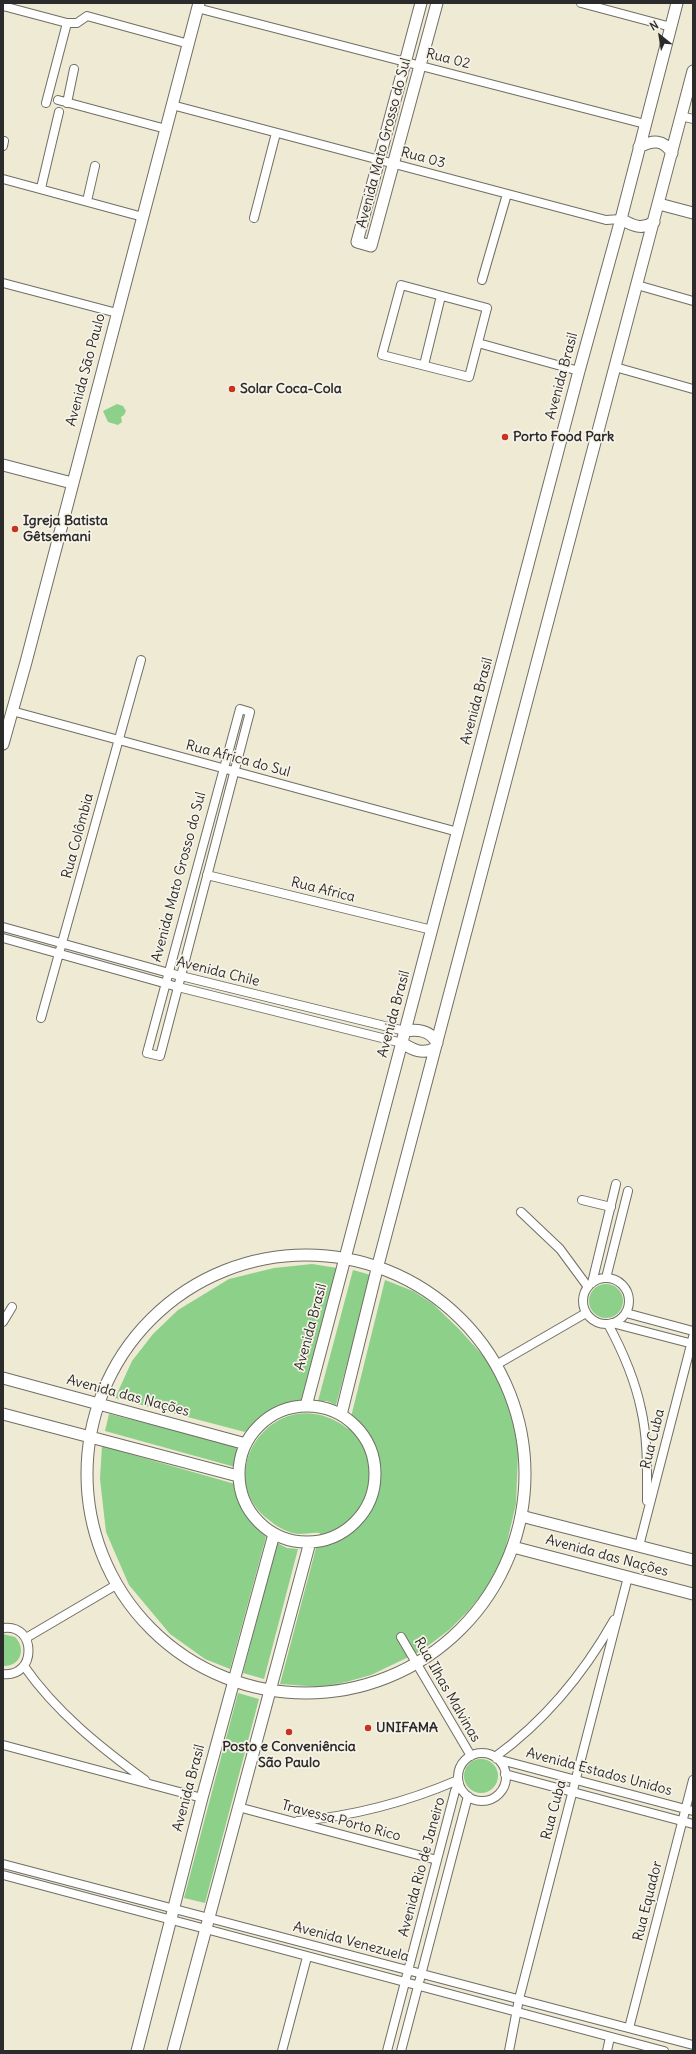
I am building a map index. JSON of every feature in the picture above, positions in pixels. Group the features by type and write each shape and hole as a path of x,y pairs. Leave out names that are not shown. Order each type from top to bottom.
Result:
{"main road":[{"name":"Avenida Mato Grosso do Sul","path":"421,3 357,242 371,246 437,3"},
{"name":"Avenida Brasil","path":"306,1406 677,3"},
{"name":"Avenida São Paulo","path":"3,744 26,662 198,6"},
{"path":"341,1415 378,1265 615,367 660,204 693,72"},
{"path":"639,147 649,142 660,141 672,153"},
{"path":"660,204 693,213"},
{"path":"621,219 639,227 644,227 654,222"},
{"path":"3,465 72,483"},
{"path":"405,1031 414,1030 428,1033 436,1045"},
{"path":"402,1043 411,1049 423,1052 436,1045"},
{"path":"285,1257 345,1257 378,1265 399,1274 440,1300 461,1318 496,1365 507,1387 521,1433 524,1469 521,1516 513,1547 502,1573 489,1596 470,1620 440,1646 416,1663 387,1678 356,1687 316,1693 270,1690 234,1681 199,1667 171,1647 144,1624 116,1585 94,1532 86,1498 85,1469 89,1436 98,1404 113,1369 126,1348 144,1326 183,1294 222,1274 250,1263 285,1257"},
{"name":"Avenida das Nações","path":"3,1378 246,1444"},
{"path":"306,1406 324,1408 341,1415 357,1427 368,1444 375,1467 373,1492 364,1512 349,1528 331,1538 310,1542 291,1541 274,1534 255,1519 243,1500 238,1476 239,1462 246,1444 262,1423 275,1414 290,1408 306,1406"},
{"path":"3,1414 238,1476"},
{"name":"Avenida das Nações","path":"521,1516 693,1560"},
{"name":"Avenida Brasil","path":"136,2051 202,1798 274,1534"},
{"path":"173,2051 310,1542"},
{"name":"Avenida das Nações","path":"513,1547 693,1594"}],"street":[{"path":"581,3 671,27"},
{"path":"3,6 67,23 77,23 87,16 189,44"},
{"name":"Rua 02","path":"198,6 405,62 645,124"},
{"path":"46,103 67,23"},
{"path":"67,103 74,69"},
{"path":"58,100 166,129"},
{"name":"Rua 03","path":"172,105 606,220 621,219"},
{"path":"41,188 59,112"},
{"path":"681,116 693,119"},
{"path":"254,218 276,133"},
{"path":"87,201 95,166"},
{"path":"3,179 41,188 143,217"},
{"path":"482,280 507,194"},
{"path":"3,283 117,313"},
{"path":"401,285 487,308 478,343 469,377 382,355 401,285"},
{"path":"637,285 693,301"},
{"path":"424,365 441,296"},
{"path":"478,343 579,371"},
{"path":"615,367 693,388"},
{"name":"Rua Colômbia","path":"41,1018 141,660"},
{"name":"Avenida Mato Grosso do Sul","path":"240,709 250,712 234,771 160,1056 147,1053 240,709"},
{"name":"Rua Africa do Sul","path":"12,711 458,832"},
{"name":"Rua Africa","path":"207,875 432,930"},
{"name":"Avenida Chile","path":"3,927 62,945 169,973 405,1031"},
{"name":"Avenida Chile","path":"3,938 166,984 402,1043"},
{"path":"616,1184 590,1285 583,1300 586,1313 597,1322 610,1323 692,1342"},
{"path":"606,1278 628,1191"},
{"path":"582,1200 611,1207"},
{"path":"521,1212 560,1249 590,1285"},
{"path":"590,1285 606,1278 619,1282 628,1293 629,1300 626,1313 621,1319 610,1323"},
{"path":"3,1322 12,1307"},
{"path":"496,1365 586,1313"},
{"path":"626,1313 693,1331"},
{"path":"610,1323 631,1377 641,1410 647,1476 647,1514"},
{"name":"Rua Cuba","path":"639,1546 692,1342"},
{"name":"Rua Cuba","path":"509,2051 518,1999 628,1577"},
{"path":"26,1638 116,1585"},
{"path":"496,1758 516,1742 560,1700 598,1649 620,1608"},
{"path":"3,1628 14,1629 26,1638 30,1652 24,1666 14,1673 3,1674"},
{"name":"Rua Ilhas Malvinas","path":"401,1637 471,1756"},
{"path":"24,1666 61,1712 117,1760 149,1784"},
{"path":"3,1745 202,1798"},
{"path":"480,1753 488,1754 496,1758 501,1763 505,1774 504,1786 495,1797 482,1801 464,1793 459,1782 460,1767 471,1756 480,1753"},
{"name":"Avenida Estados Unidos","path":"496,1758 689,1810"},
{"name":"Avenida Estados Unidos","path":"505,1774 693,1824"},
{"name":"Rua Equador","path":"629,2028 682,1821 689,1810 693,1780"},
{"path":"291,1821 360,1813 424,1795 459,1782"},
{"name":"Avenida Rio de Janeiro","path":"387,2051 455,1791 459,1782"},
{"name":"Avenida Rio de Janeiro","path":"401,2051 468,1796"},
{"name":"Travessa Porto Rico","path":"238,1807 437,1860"},
{"name":"Avenida Venezuela","path":"3,1864 693,2045"},
{"name":"Avenida Venezuela","path":"3,1875 664,2051"},
{"path":"282,2051 307,1957"},
{"path":"607,2051 610,2037"}],"green space":[{"path":"117,404 123,406 126,411 121,417 122,422 118,425 108,422 103,411"},
{"path":"312,1264 337,1268 301,1400 274,1408 245,1432 115,1398 132,1361 153,1334 178,1310 229,1279 274,1268"},
{"path":"353,1270 371,1275 336,1405 327,1401 318,1401"},
{"path":"385,1280 413,1291 433,1304 458,1328 486,1359 505,1395 515,1426 518,1453 516,1504 503,1559 491,1583 469,1610 449,1630 421,1651 371,1675 346,1682 320,1687 280,1684 320,1533 299,1534 287,1531 269,1520 252,1501 245,1479 248,1457 259,1437 276,1422 297,1414 322,1416 348,1429"},
{"path":"606,1284 618,1289 623,1301 618,1313 606,1318 594,1313 589,1301 594,1289"},
{"path":"109,1414 241,1447 236,1458 235,1467 105,1431"},
{"path":"102,1446 235,1484 239,1499 246,1513 266,1537 230,1669 205,1659 170,1634 129,1585 106,1532 100,1479"},
{"path":"277,1543 287,1548 298,1549 264,1679 243,1673"},
{"path":"3,1634 15,1637 21,1647 20,1656 14,1664 9,1666 3,1666"},
{"path":"238,1693 259,1699 205,1903 184,1898"},
{"path":"478,1759 484,1759 488,1760 495,1766 498,1776 497,1783 491,1790 484,1793 478,1793 474,1792 467,1786 464,1779 464,1773 465,1769 471,1762"}],"place":[{"name":"Solar Coca-Cola","path":"232,389"},
{"name":"Porto Food Park","path":"505,437"},
{"name":"Igreja Batista Gêtsemani","path":"15,529"},
{"name":"UNIFAMA","path":"368,1728"},
{"name":"Posto e Conveniência São Paulo","path":"289,1732"}]}
